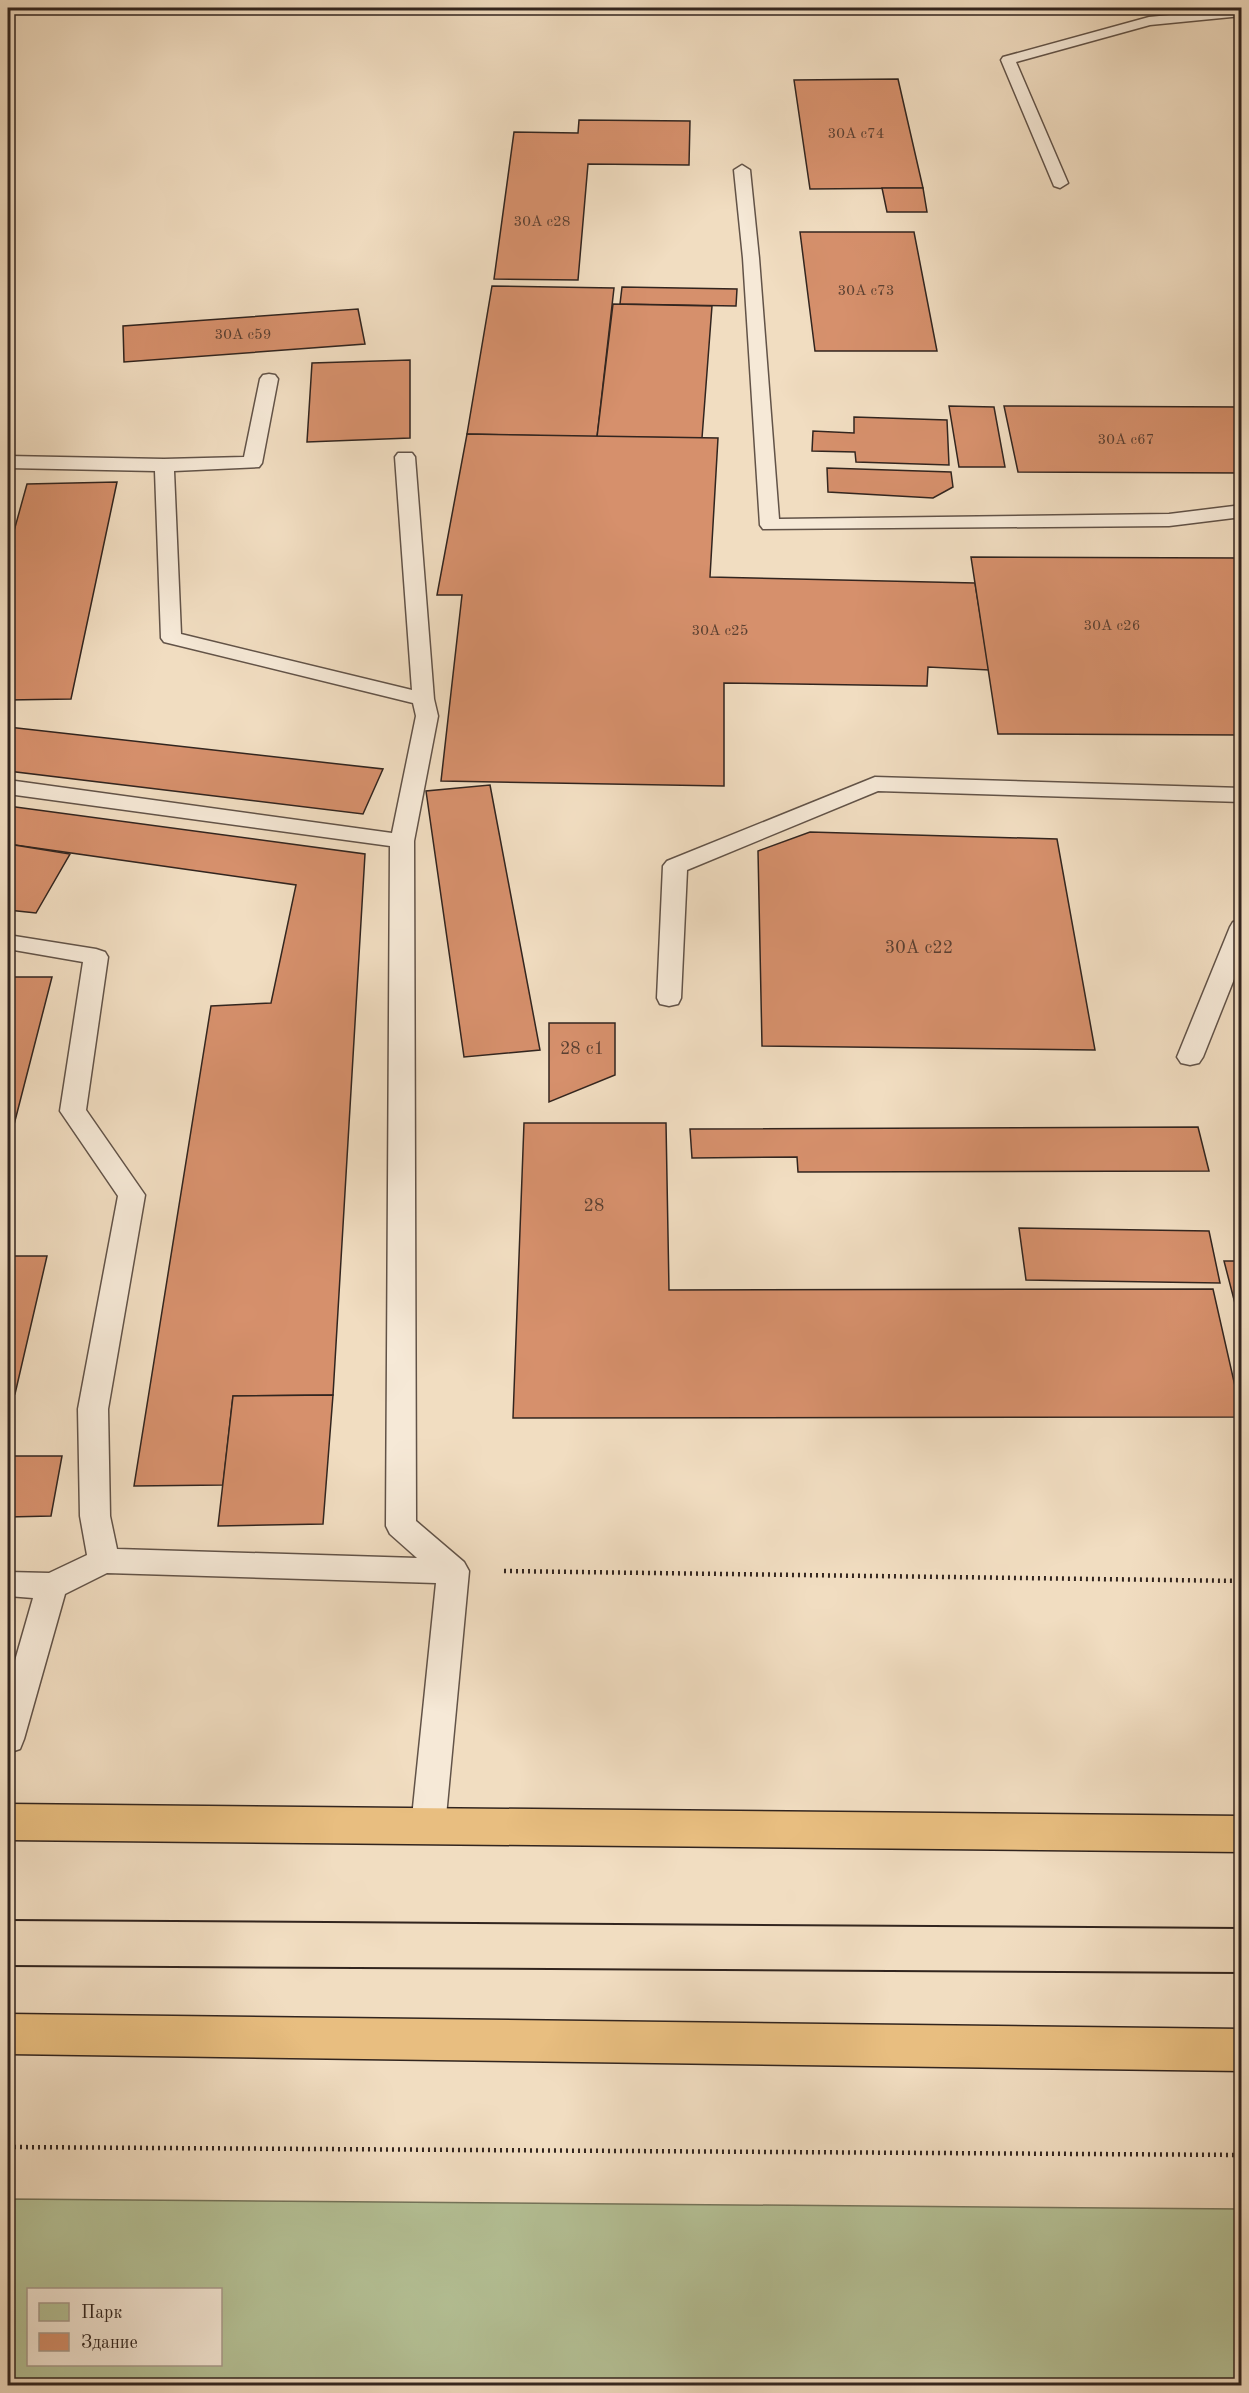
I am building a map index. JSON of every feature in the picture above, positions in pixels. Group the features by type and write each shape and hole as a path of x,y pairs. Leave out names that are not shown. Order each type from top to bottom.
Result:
{"highway":[{"path":"8,1822 1242,1834"},
{"path":"8,2034 1242,2050"}],"lane":[{"path":"1060,183 1008,60 1149,21 1242,12"},
{"path":"742,170 751,258 770,525 1169,520 1242,511"},
{"path":"8,462 164,465 252,463 269,379"},
{"path":"405,458 423,699 427,716 402,841 401,1526 453,1571"},
{"path":"164,465 171,638 423,699"},
{"path":"669,998 675,866 875,784 1242,795"},
{"path":"8,787 402,841"},
{"path":"1190,1057 1242,927"},
{"path":"8,942 96,957 73,1111 132,1195 93,1409 95,1516 104,1561"},
{"path":"8,1584 52,1586 104,1561 453,1571"},
{"path":"428,1827 453,1571"},
{"path":"8,1739 52,1586"}],"path":[{"path":"453,1571 1242,1581"},
{"path":"8,2147 1242,2155"}],"green space":[{"path":"8,2199 1241,2209 1241,2385 8,2385"}],"building":[{"path":"898,79 923,188 810,189 794,80"},
{"path":"579,120 690,121 689,165 588,164 578,280 494,279 514,132 578,133"},
{"path":"882,188 923,188 927,212 887,212"},
{"path":"800,232 914,232 937,351 815,351"},
{"path":"492,286 614,288 597,437 467,434"},
{"path":"622,287 737,289 736,306 620,304"},
{"path":"613,304 712,306 702,438 597,437"},
{"path":"358,309 365,344 124,362 123,326"},
{"path":"410,360 410,438 307,442 312,363"},
{"path":"949,406 994,407 1005,467 959,467"},
{"path":"1004,406 1242,407 1242,473 1018,472"},
{"path":"854,417 947,420 949,465 856,462 855,452 812,451 813,431 854,433"},
{"path":"467,434 718,438 710,577 975,583 989,670 928,667 927,686 724,683 724,786 441,781 462,595 437,595"},
{"path":"827,468 951,472 953,487 933,498 828,492"},
{"path":"117,482 71,699 8,700 8,531 14,531 27,484"},
{"path":"971,557 1242,558 1242,735 998,734"},
{"path":"8,727 383,769 363,814 8,771"},
{"path":"490,785 540,1050 464,1057 426,791"},
{"path":"8,806 365,854 333,1395 233,1396 223,1485 134,1486 211,1006 271,1003 296,885 8,844"},
{"path":"810,832 1057,839 1095,1050 762,1046 758,851"},
{"path":"8,844 70,854 36,913 8,910"},
{"path":"8,977 52,977 8,1148"},
{"path":"549,1023 615,1023 615,1075 549,1102"},
{"path":"524,1123 666,1123 669,1290 1213,1289 1242,1417 513,1418"},
{"path":"1198,1127 1209,1171 798,1172 797,1157 692,1158 690,1129"},
{"path":"1019,1228 1209,1231 1220,1283 1026,1280"},
{"path":"8,1256 47,1256 15,1394 8,1394"},
{"path":"1224,1261 1242,1261 1242,1319 1239,1319"},
{"path":"333,1395 323,1524 218,1526 233,1396"},
{"path":"8,1456 62,1456 51,1516 8,1517"}],"tram line":[{"path":"8,1920 1242,1928"},
{"path":"8,1966 1242,1973"}]}
